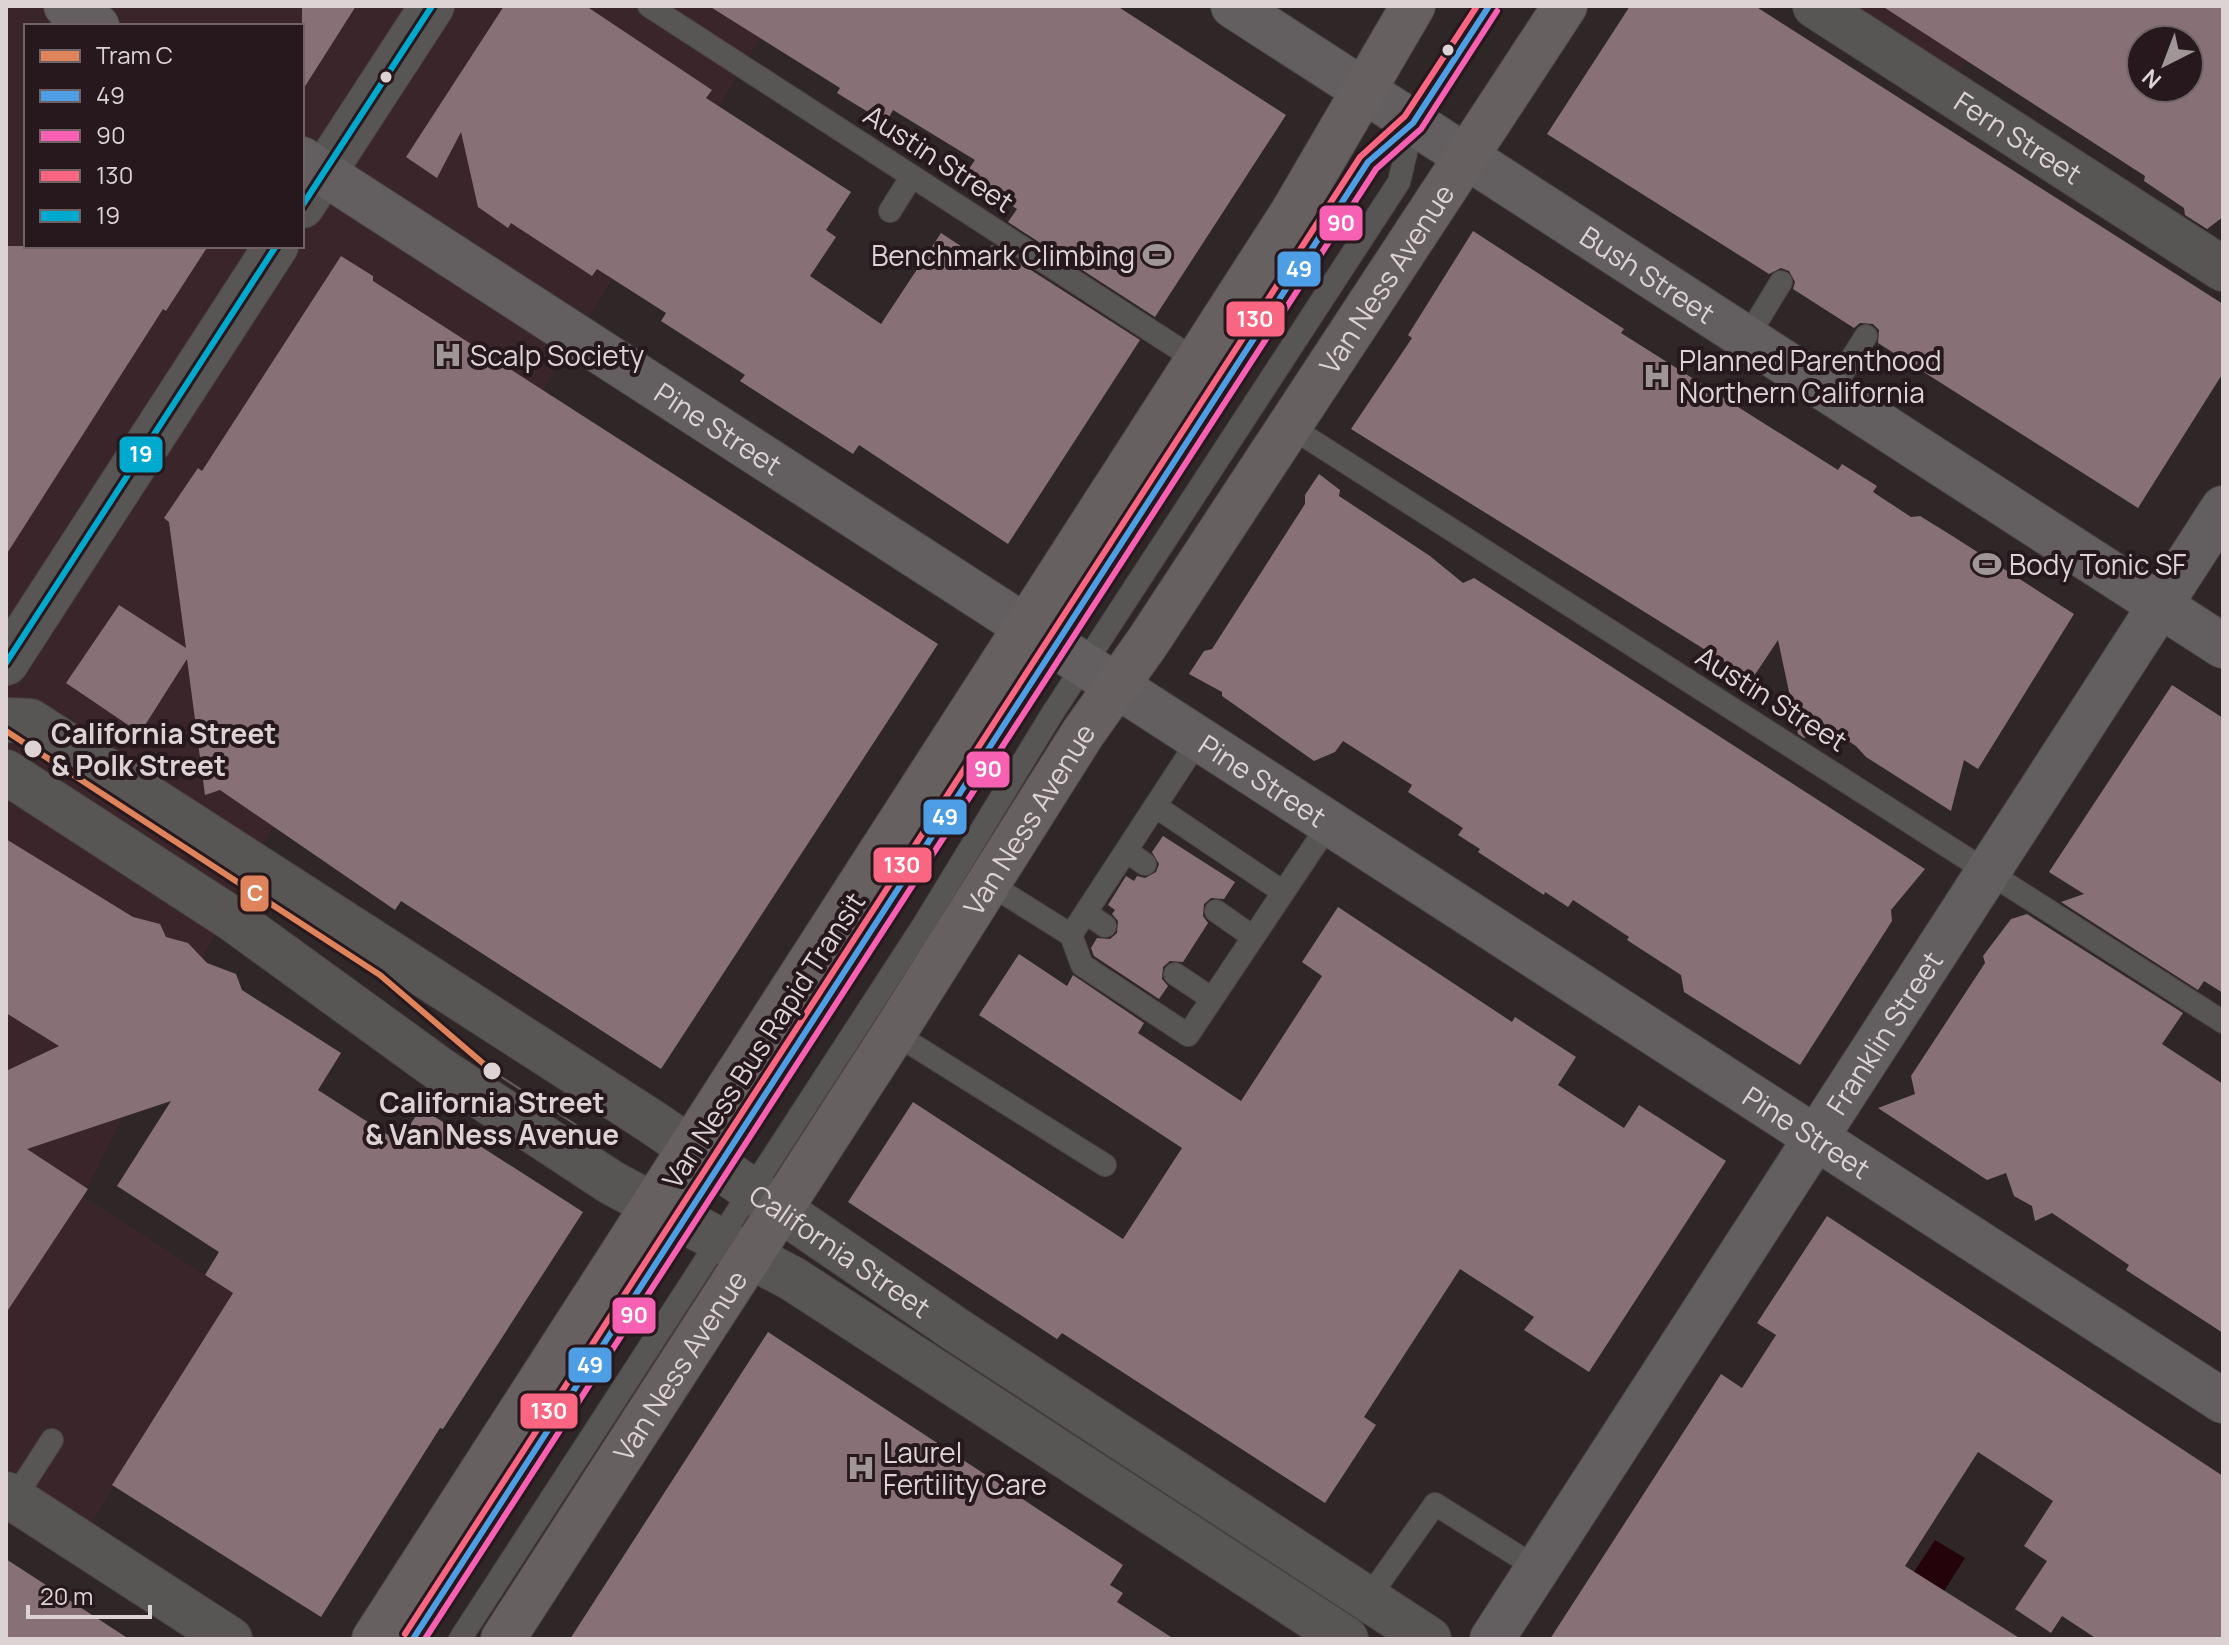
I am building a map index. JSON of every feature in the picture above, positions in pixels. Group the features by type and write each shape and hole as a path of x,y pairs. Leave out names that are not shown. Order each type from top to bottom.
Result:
{"highway":[{"name":"Van Ness Avenue","path":"374,1639 701,1230 765,1201 894,1033 988,883 1070,656 1196,360 1292,213 1413,6"},
{"name":"Van Ness Avenue","path":"503,1639 701,1230 703,1157 1070,656 1289,426 1565,6"}],"main road":[{"path":"66,6 94,24"},
{"name":"Bush Street","path":"1233,6 2223,646"},
{"name":"Pine Street","path":"309,179 1070,656 2223,1401"},
{"name":"Franklin Street","path":"1492,1639 2223,508"}],"street":[{"path":"309,179 432,6"},
{"name":"Fern Street","path":"1815,6 2223,269"},
{"path":"6,663 275,248"},
{"name":"California Street","path":"6,720 30,721 703,1157 958,1331 1429,1639"},
{"name":"California Street","path":"6,772 231,918 442,1071 612,1183 793,1279 1346,1639"},
{"path":"10,1497 230,1639"}],"lane":[{"name":"Austin Street","path":"649,6 1196,360"},
{"path":"765,1201 1070,656 1368,162 1413,123 1489,6"},
{"path":"1070,656 1399,182 1413,123"},
{"path":"890,211 912,176"},
{"path":"1747,338 1781,282"},
{"path":"1830,392 1866,336"},
{"name":"Austin Street","path":"1289,426 2223,1022"},
{"path":"1071,935 1199,739"},
{"path":"1155,806 1283,892"},
{"path":"988,883 1071,935 1082,965 1188,1035 1329,824"},
{"path":"1126,851 1145,864"},
{"path":"1216,911 1253,937"},
{"path":"1086,913 1105,926"},
{"path":"1175,974 1211,998"},
{"path":"894,1033 1105,1165"},
{"path":"460,1639 701,1230"},
{"name":"Van Ness Bus Rapid Transit","path":"413,1639 701,1230"},
{"path":"10,1497 52,1440"},
{"path":"1369,1597 1435,1504 1537,1568"}],"shaded area":[{"path":"6,6 781,6 250,864 83,1196 233,1293 80,1542 6,1494"},
{"path":"1853,6 1999,6 1958,75"},
{"path":"1935,1540 1965,1558 1925,1621 1895,1601"}],"building":[{"path":"302,6 356,6 304,88 304,24"},
{"path":"504,6 586,6 712,90 706,98 851,192 826,230 836,237 810,276 881,324 941,233 982,260 992,245 1140,340 1008,544 859,445 853,454 740,381 745,375 661,321 666,313 597,269 592,276 511,223 508,228 478,207 461,132 437,178 406,157"},
{"path":"709,6 1117,6 1286,115 1155,317 1008,222 1017,209 965,175 975,160 893,110 886,123 837,93 840,88"},
{"path":"1630,6 1755,6 2223,304 2223,373 2138,508 1878,343 1879,330 1873,324 1860,323 1854,328 1793,289 1795,282 1789,271 1781,268 1769,274 1547,134"},
{"path":"1882,6 2223,6 2223,217 2207,229 2185,215 2184,208 2144,181 2145,176"},
{"path":"1473,231 1624,329 1621,333 1838,470 1842,464 1877,486 1873,492 1911,517 1920,516 2074,614 1978,769 1964,760 1951,811 1866,757 1856,746 1830,729 1804,738 1798,734 1778,640 1752,679 1351,429 1412,338 1408,335"},
{"path":"6,246 207,248 166,311 163,309 6,555"},
{"path":"341,256 373,276 373,281 938,644 661,1069 401,901 395,910 220,790 205,795 187,659 140,733 66,683 119,605 186,648 169,522 164,518 198,468 202,471"},
{"path":"1319,474 1340,490 1339,496 1430,556 1463,583 1474,578 1925,869 1891,910 1892,921 1800,1065 1684,992 1681,975 1627,940 1629,937 1573,900 1568,907 1545,892 1544,895 1478,852 1480,849 1458,835 1463,828 1408,792 1412,785 1343,741 1335,752 1314,761 1222,696 1222,692 1189,674 1204,651 1212,649 1305,504 1305,495"},
{"path":"2172,685 2223,718 2223,993 2204,981 2198,990 2061,902 2084,894 2049,872"},
{"path":"1163,836 1235,882 1224,899 1211,898 1204,904 1203,916 1208,923 1183,962 1170,961 1163,967 1162,979 1168,986 1159,999 1094,956 1091,948 1097,938 1110,939 1117,933 1118,921 1112,914 1115,910 1108,905 1126,876 1134,881 1137,876 1145,878 1156,872 1159,864 1152,852"},
{"path":"6,839 133,917 160,924 166,937 188,943 207,963 236,974 242,990 341,1053 318,1090 399,1142 421,1108 583,1212 443,1429 440,1428 321,1617 112,1485 233,1293 205,1275 219,1252 117,1186 171,1101 27,1149 88,1189 6,1313 6,1071 59,1046 6,1013"},
{"path":"1338,907 1512,1022 1515,1017 1576,1057 1558,1085 1624,1128 1639,1105 1726,1161 1589,1372 1524,1330 1534,1317 1460,1269 1364,1417 1376,1425 1325,1503 1062,1333 1057,1339 848,1202 913,1102 1123,1239 1182,1148 979,1015 1019,954 1067,986 1073,975 1144,1023 1138,1033 1241,1101 1322,976 1302,962"},
{"path":"2027,914 2183,1013 2162,1044 2223,1084 2223,1333 2126,1270 2129,1265 2052,1213 2035,1221 2032,1206 2014,1196 2006,1173 1987,1180 1878,1108 1915,1094 1911,1076 1985,963 1983,956 2011,919"},
{"path":"1827,1216 2223,1476 2223,1639 2097,1639 2062,1616 2051,1633 2015,1609 2047,1561 2024,1546 2053,1501 1978,1452 1905,1566 2021,1639 1550,1639 1721,1374 1742,1388 1776,1335 1757,1323"},
{"path":"768,1332 1123,1565 1110,1585 1123,1593 1117,1602 1174,1639 570,1639"},
{"path":"6,1559 129,1639 6,1639"}],"tram line":[{"name":"C","path":"6,731 380,975 492,1071"},
{"path":"492,1071 584,1130"}],"transit line":[{"name":"19","path":"304,203 432,6"},
{"name":"130","path":"405,1634 1360,157 1405,116 1477,6"},
{"name":"49","path":"413,1639 1368,162 1413,123 1489,6"},
{"name":"90","path":"425,1639 1376,169 1421,129 1497,11"},
{"name":"19","path":"6,663 275,248"}],"place":[{"name":"Benchmark Climbing","path":"1157,255"},
{"name":"Scalp Society","path":"448,355"},
{"name":"Planned Parenthood Northern California","path":"1657,376"},
{"name":"Body Tonic SF","path":"1987,564"},
{"name":"California Street & Polk Street","path":"33,749"},
{"name":"California Street & Van Ness Avenue","path":"492,1071"},
{"name":"Laurel Fertility Care","path":"861,1468"}]}
